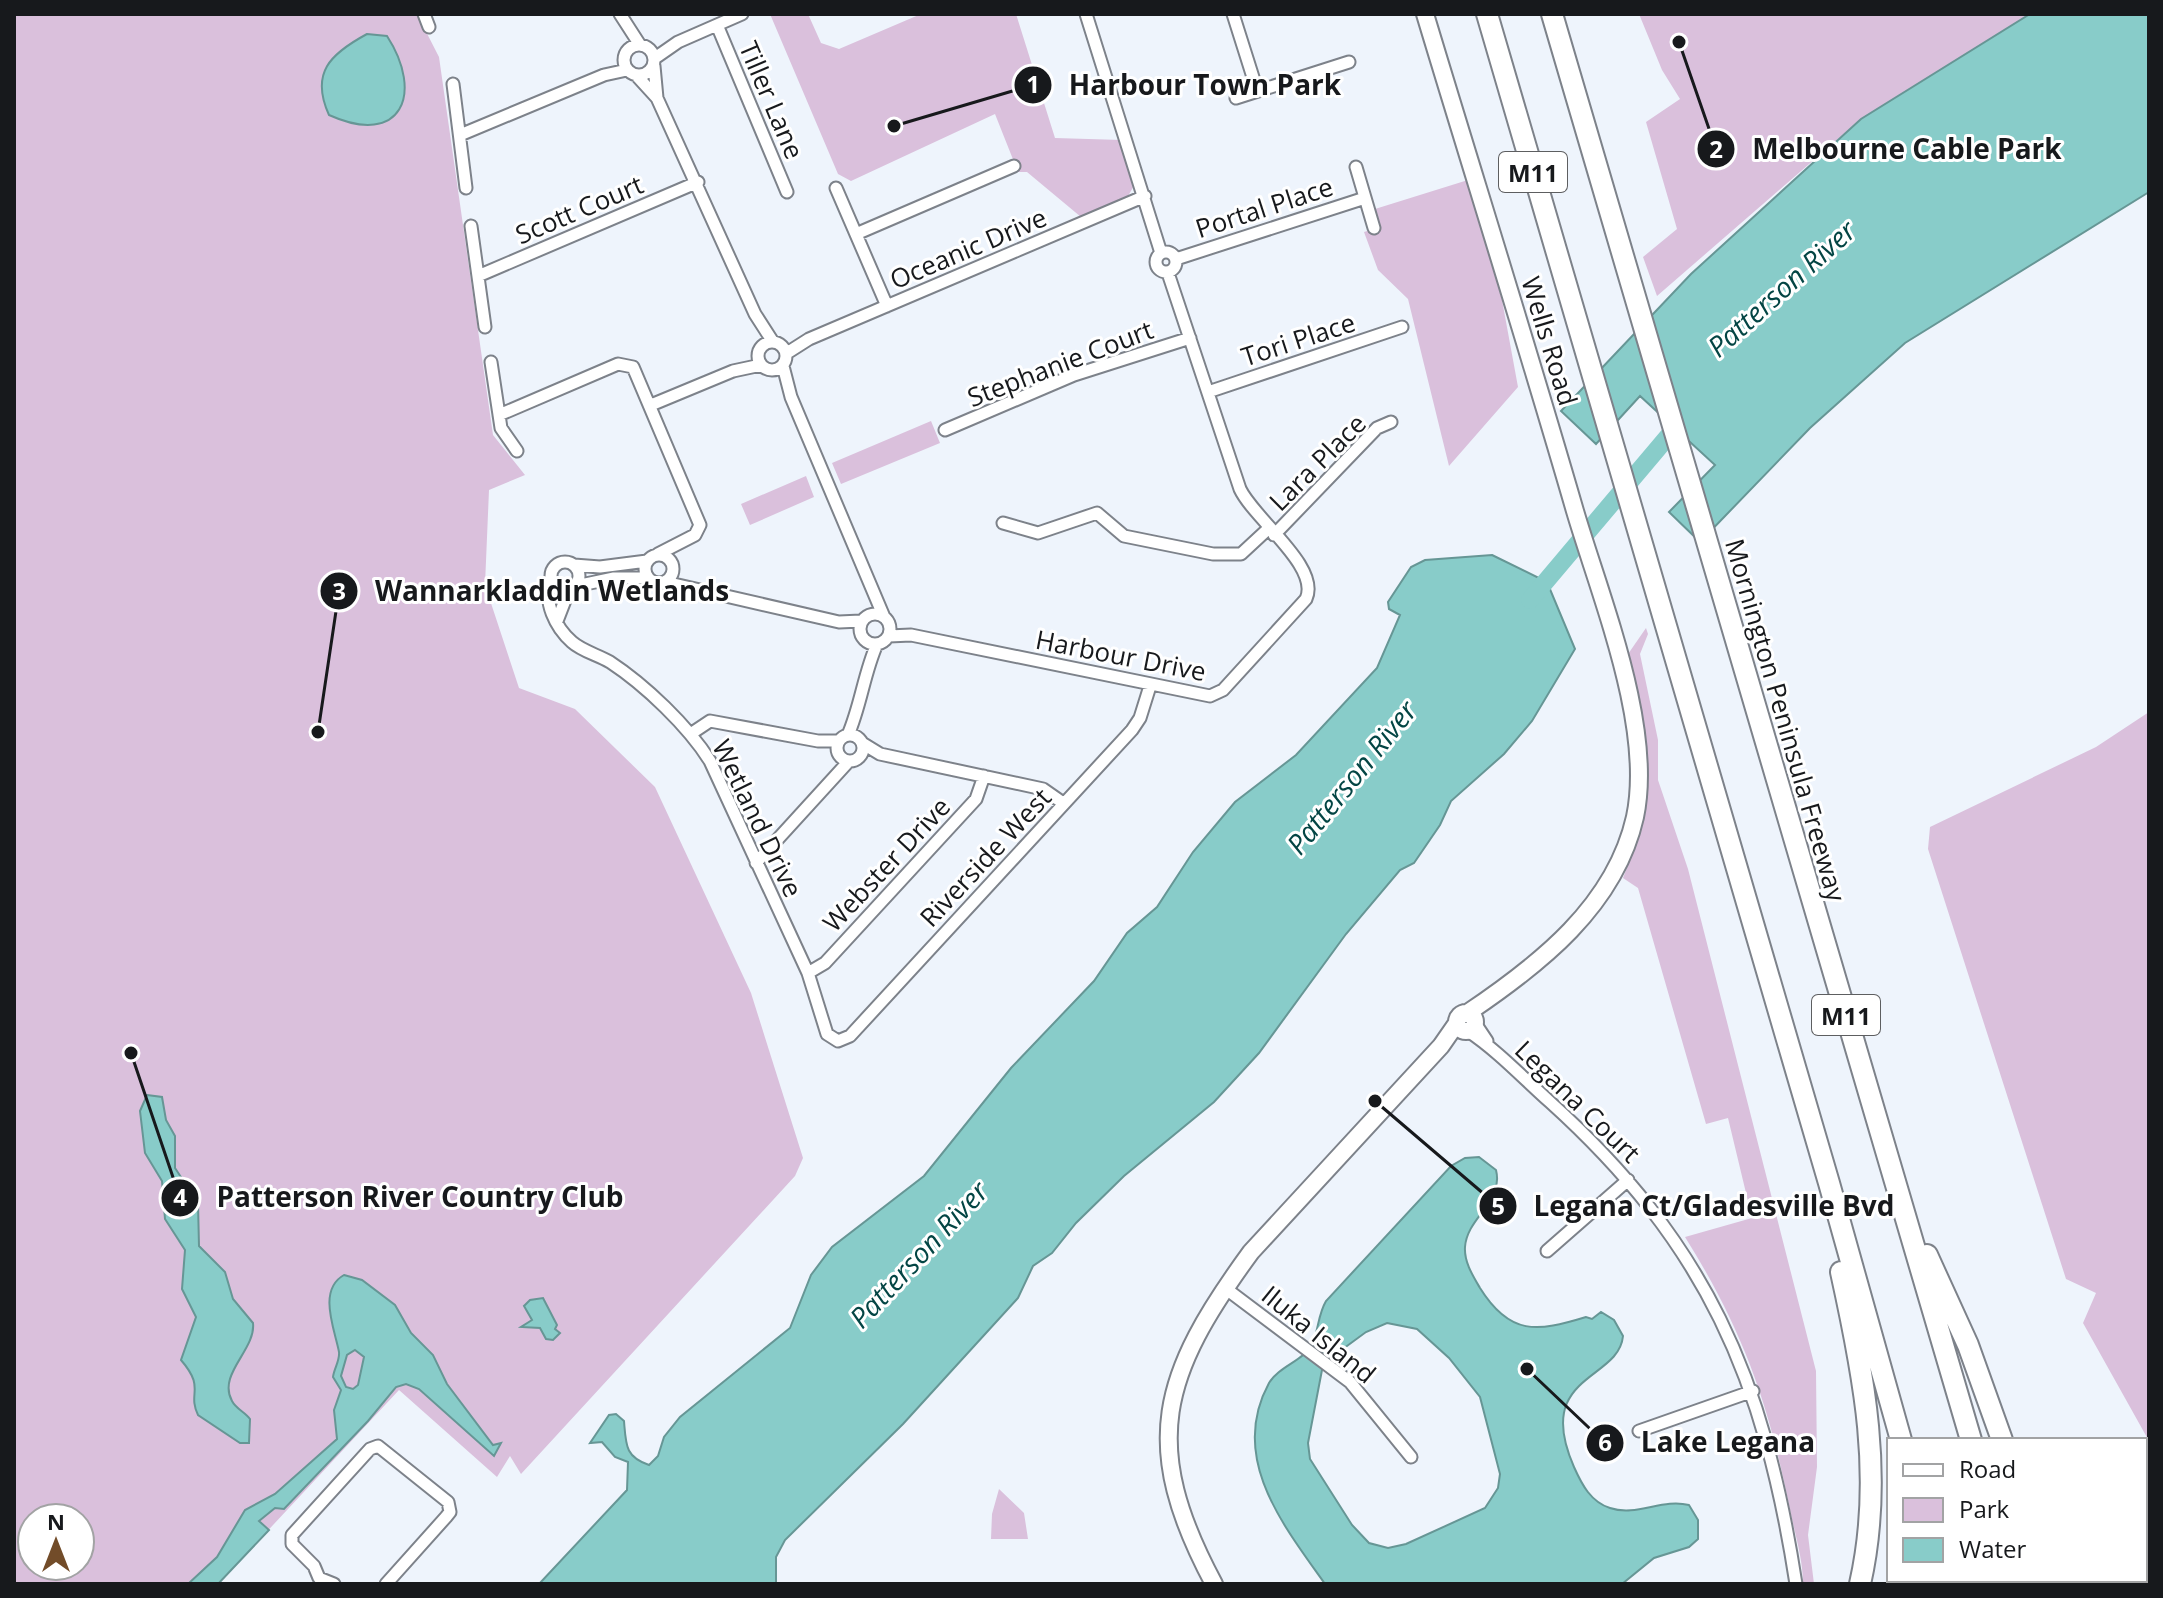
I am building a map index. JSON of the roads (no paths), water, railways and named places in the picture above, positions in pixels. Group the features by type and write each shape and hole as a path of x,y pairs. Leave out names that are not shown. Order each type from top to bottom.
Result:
{"highway":[{"name":"M11","path":"1487,14 1829,1183 1900,1438"},
{"name":"Mornington Peninsula Freeway","path":"1552,14 1970,1438"},
{"path":"1829,1183 1833,1234 1861,1363 1872,1446 1867,1555 1860,1584"},
{"path":"1896,1186 1968,1345 2001,1438"}],"main road":[{"name":"Wells Road","path":"1425,14 1541,392 1626,684 1638,744 1638,797 1628,840 1609,882 1584,917 1489,998 1468,1024"},
{"path":"1214,1584 1182,1522 1171,1472 1169,1428 1184,1358 1225,1288 1269,1232 1441,1046 1468,1024"}],"street":[{"path":"424,14 429,27"},
{"path":"460,135 742,14"},
{"path":"1086,14 1161,253 1156,266 1168,273 1175,268 1176,259 1168,252 1161,253"},
{"path":"1233,14 1257,90"},
{"path":"622,18 649,54 657,98"},
{"path":"622,18 629,64 657,98 698,182 755,314 762,359 791,397"},
{"name":"Tiller Lane","path":"717,25 787,192"},
{"path":"629,64 648,73 649,54"},
{"path":"1236,98 1349,62"},
{"path":"453,84 466,188"},
{"path":"856,234 1014,166"},
{"name":"Portal Place","path":"1356,167 1374,228"},
{"name":"Scott Court","path":"478,276 698,182"},
{"path":"836,188 887,306"},
{"name":"Oceanic Drive","path":"762,359 780,346 809,339 1145,196"},
{"name":"Portal Place","path":"1176,259 1365,198"},
{"path":"471,226 485,327"},
{"name":"Harbour Drive","path":"889,636 911,635 1205,696 1217,694 1306,599 1309,585 1303,570 1240,489 1168,273"},
{"path":"755,314 780,346 791,397 887,620 889,636 877,644 868,660 849,747 832,781 756,863"},
{"name":"Tori Place","path":"1208,392 1402,327"},
{"name":"Stephanie Court","path":"945,430 1074,375 1190,338"},
{"path":"651,405 762,359 783,366"},
{"path":"491,362 503,431 517,451"},
{"path":"499,415 625,363 633,367 700,525 698,532 686,542 665,582"},
{"name":"Lara Place","path":"1003,523 1038,533 1097,513 1124,536 1229,555 1251,548 1271,532 1377,428 1391,422"},
{"path":"648,578 645,571 652,558 664,548 686,542"},
{"path":"557,621 548,598 551,572 557,564 617,566 652,558 669,559 685,585"},
{"path":"557,621 580,577 574,565"},
{"path":"552,581 557,588 573,588 614,578 648,578 656,583 685,585 702,593 863,627 887,620"},
{"path":"868,660 863,627 873,593"},
{"name":"Harbour Drive","path":"887,620 911,635"},
{"name":"Wetland Drive","path":"557,621 572,642 625,673 692,733 710,761 808,973 827,1034 834,1040"},
{"path":"863,627 877,644"},
{"name":"Riverside West","path":"834,1040 844,1040 850,1036 1135,725 1150,686"},
{"path":"692,733 710,721 818,741 1043,789 1063,803"},
{"name":"Webster Drive","path":"808,973 825,963 976,799 984,776"},
{"name":"Legana Court","path":"1468,1024 1594,1143 1628,1180 1697,1273 1729,1331 1753,1391 1768,1442 1796,1584"},
{"path":"1547,1251 1628,1180"},
{"name":"Iluka Island","path":"1225,1288 1328,1363 1366,1399 1411,1457"},
{"path":"1639,1431 1753,1391"},
{"path":"334,1584 318,1581 314,1566 292,1544 292,1535 370,1449 380,1446 450,1507 446,1517 386,1584"}],"water":[{"path":"2030,14 2149,14 2149,192 1905,343 1810,428 1700,542 1669,512 1715,465 1640,396 1596,444 1561,411 1691,274 1861,119"},
{"path":"367,34 387,36 404,77 404,95 399,109 389,120 374,125 329,115 322,87 327,66 334,57"},
{"path":"1492,555 1547,582 1575,649 1532,721 1504,754 1451,801 1440,825 1414,863 1400,870 1346,934 1259,1053 1214,1102 1124,1176 1076,1223 1052,1253 1033,1266 1018,1298 903,1424 785,1540 776,1557 776,1584 539,1584 627,1490 628,1462 615,1457 602,1442 590,1443 609,1415 616,1414 624,1421 628,1449 635,1458 649,1465 658,1456 664,1437 680,1417 790,1328 811,1275 832,1247 924,1176 1011,1068 1094,981 1127,933 1157,907 1193,852 1235,802 1296,755 1377,668 1400,615 1389,609 1388,602 1411,567 1425,560"},
{"path":"147,1095 162,1097 166,1120 175,1136 175,1168 198,1203 199,1246 225,1272 233,1299 253,1323 249,1343 229,1381 234,1404 250,1419 249,1443 240,1443 198,1415 193,1378 181,1360 196,1317 182,1289 185,1250 165,1219 162,1181 145,1153 140,1111"},
{"path":"1479,1157 1496,1170 1495,1191 1467,1236 1465,1247 1470,1269 1491,1304 1514,1322 1539,1327 1586,1317 1592,1319 1601,1312 1614,1320 1623,1336 1618,1351 1570,1397 1564,1414 1564,1437 1584,1486 1597,1502 1610,1508 1630,1510 1679,1503 1689,1505 1698,1520 1698,1539 1689,1547 1654,1558 1622,1584 1325,1584 1293,1539 1266,1490 1258,1464 1255,1438 1258,1411 1269,1383 1309,1348 1326,1301 1451,1166 1465,1158","holes":["1387,1323 1417,1329 1449,1358 1480,1397 1500,1474 1498,1488 1485,1508 1406,1544 1388,1548 1369,1543 1352,1525 1310,1459 1308,1443 1322,1370 1332,1357 1366,1332"]},
{"path":"344,1275 362,1280 395,1305 411,1333 433,1355 447,1384 493,1445 501,1443 494,1456 419,1389 406,1384 396,1387 284,1509 275,1508 259,1521 269,1530 218,1584 188,1584 217,1557 245,1510 275,1494 337,1439 334,1410 341,1390 333,1377 339,1352 329,1300 336,1282","holes":["355,1350 364,1357 358,1385 353,1389 346,1387 341,1376 347,1355"]},
{"path":"543,1298 557,1325 555,1329 560,1333 553,1340 546,1339 540,1328 521,1327 532,1320 524,1306 530,1300"}],"waterway":[{"name":"Patterson River","path":"1530,600 1681,421"}],"place":[{"name":"Melbourne Cable Park","path":"1679,42"},
{"name":"Harbour Town Park","path":"894,126"},
{"name":"Wannarkladdin Wetlands","path":"318,732"},
{"name":"Patterson River Country Club","path":"131,1053"},
{"name":"Legana Ct/Gladesville Bvd","path":"1375,1101"},
{"name":"Lake Legana","path":"1527,1369"}]}
